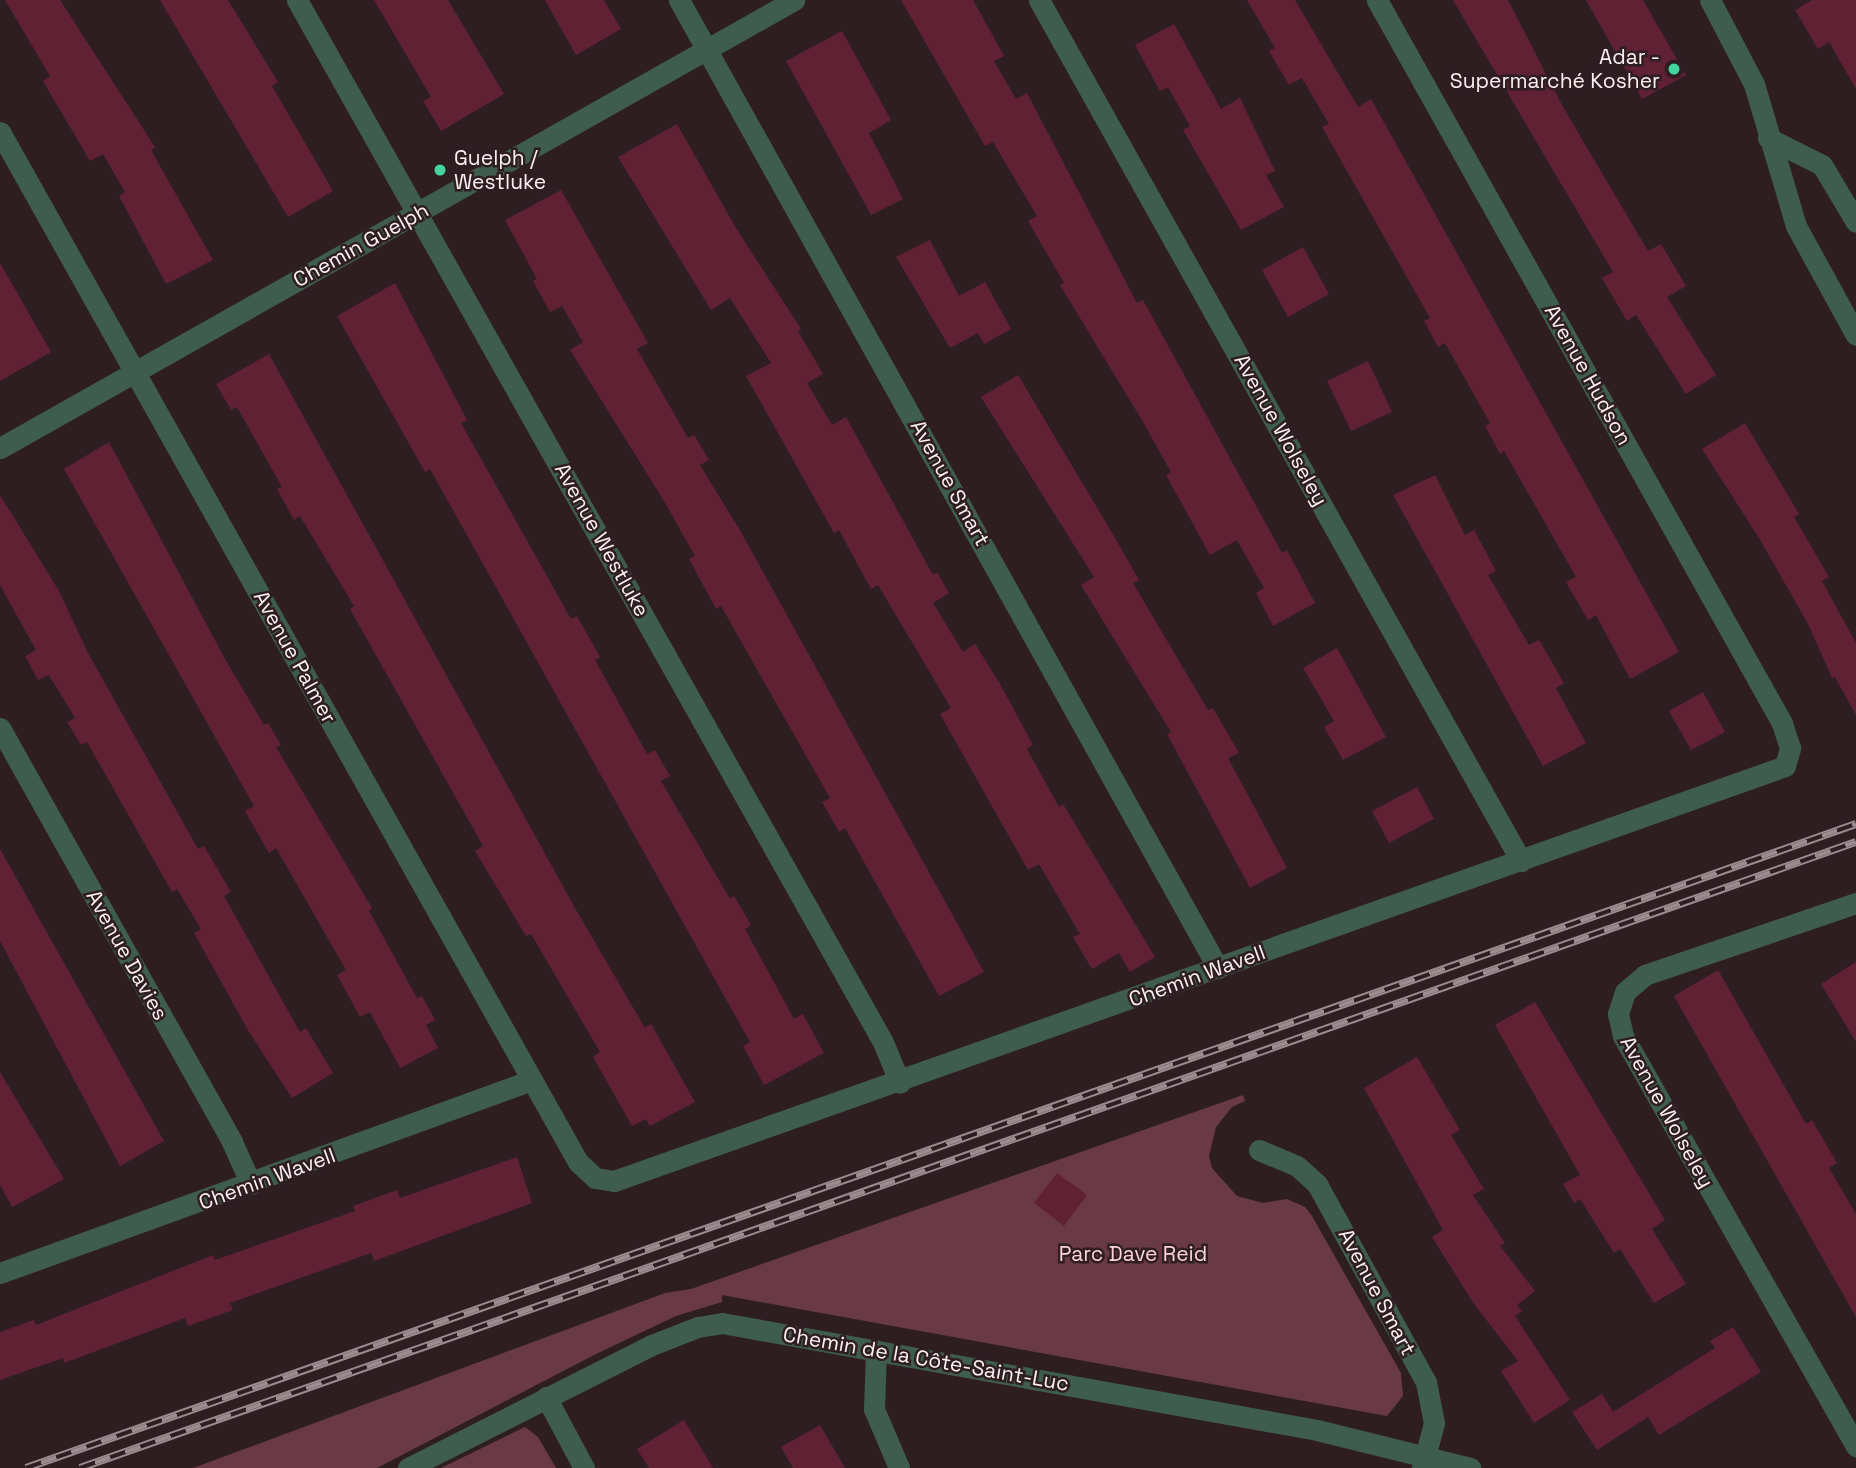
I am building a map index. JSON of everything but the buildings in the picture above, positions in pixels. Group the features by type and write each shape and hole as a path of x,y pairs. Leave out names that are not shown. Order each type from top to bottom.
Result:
{"street":[{"name":"Avenue Westluke","path":"297,0 883,1042 900,1083"},
{"name":"Avenue Smart","path":"679,0 1219,968"},
{"name":"Chemin Guelph","path":"0,448 794,0"},
{"name":"Avenue Wolseley","path":"1039,0 1521,861"},
{"name":"Avenue Hudson","path":"1377,0 1760,681 1787,733 1790,754"},
{"path":"1710,0 1754,85 1796,226 1856,335"},
{"name":"Avenue Palmer","path":"0,132 578,1162 594,1178"},
{"path":"1768,138 1822,165 1856,222"},
{"name":"Avenue Davies","path":"0,728 232,1142 251,1184"},
{"name":"Chemin Wavell","path":"594,1178 621,1179 900,1083 1777,772 1790,754"},
{"name":"Avenue Wolseley","path":"1856,903 1644,975 1625,992 1618,1014 1623,1036 1856,1446"},
{"name":"Chemin Wavell","path":"0,1273 532,1080"},
{"name":"Avenue Smart","path":"1259,1150 1297,1166 1317,1184 1429,1389 1434,1423 1424,1462"},
{"name":"Chemin de la Côte-Saint-Luc","path":"408,1468 649,1346 710,1324 876,1350 1317,1430 1424,1462 1470,1468"},
{"path":"876,1350 874,1409 899,1468"},
{"path":"546,1397 584,1468"}],"green space":[{"name":"Parc Dave Reid","path":"1243,1095 1245,1101 1232,1107 1216,1127 1209,1156 1212,1168 1237,1196 1263,1203 1287,1199 1305,1207 1312,1216 1401,1373 1403,1396 1387,1416 722,1295 722,1302 676,1316 596,1354 377,1468 193,1468 665,1293 691,1289"},
{"path":"525,1427 538,1437 556,1468 441,1468"}],"railway":[{"path":"26,1468 1856,824"},
{"path":"80,1468 1856,842"}],"place":[{"name":"Adar - Supermarché Kosher","path":"1674,69"},
{"name":"Guelph / Westluke","path":"440,170"}]}
